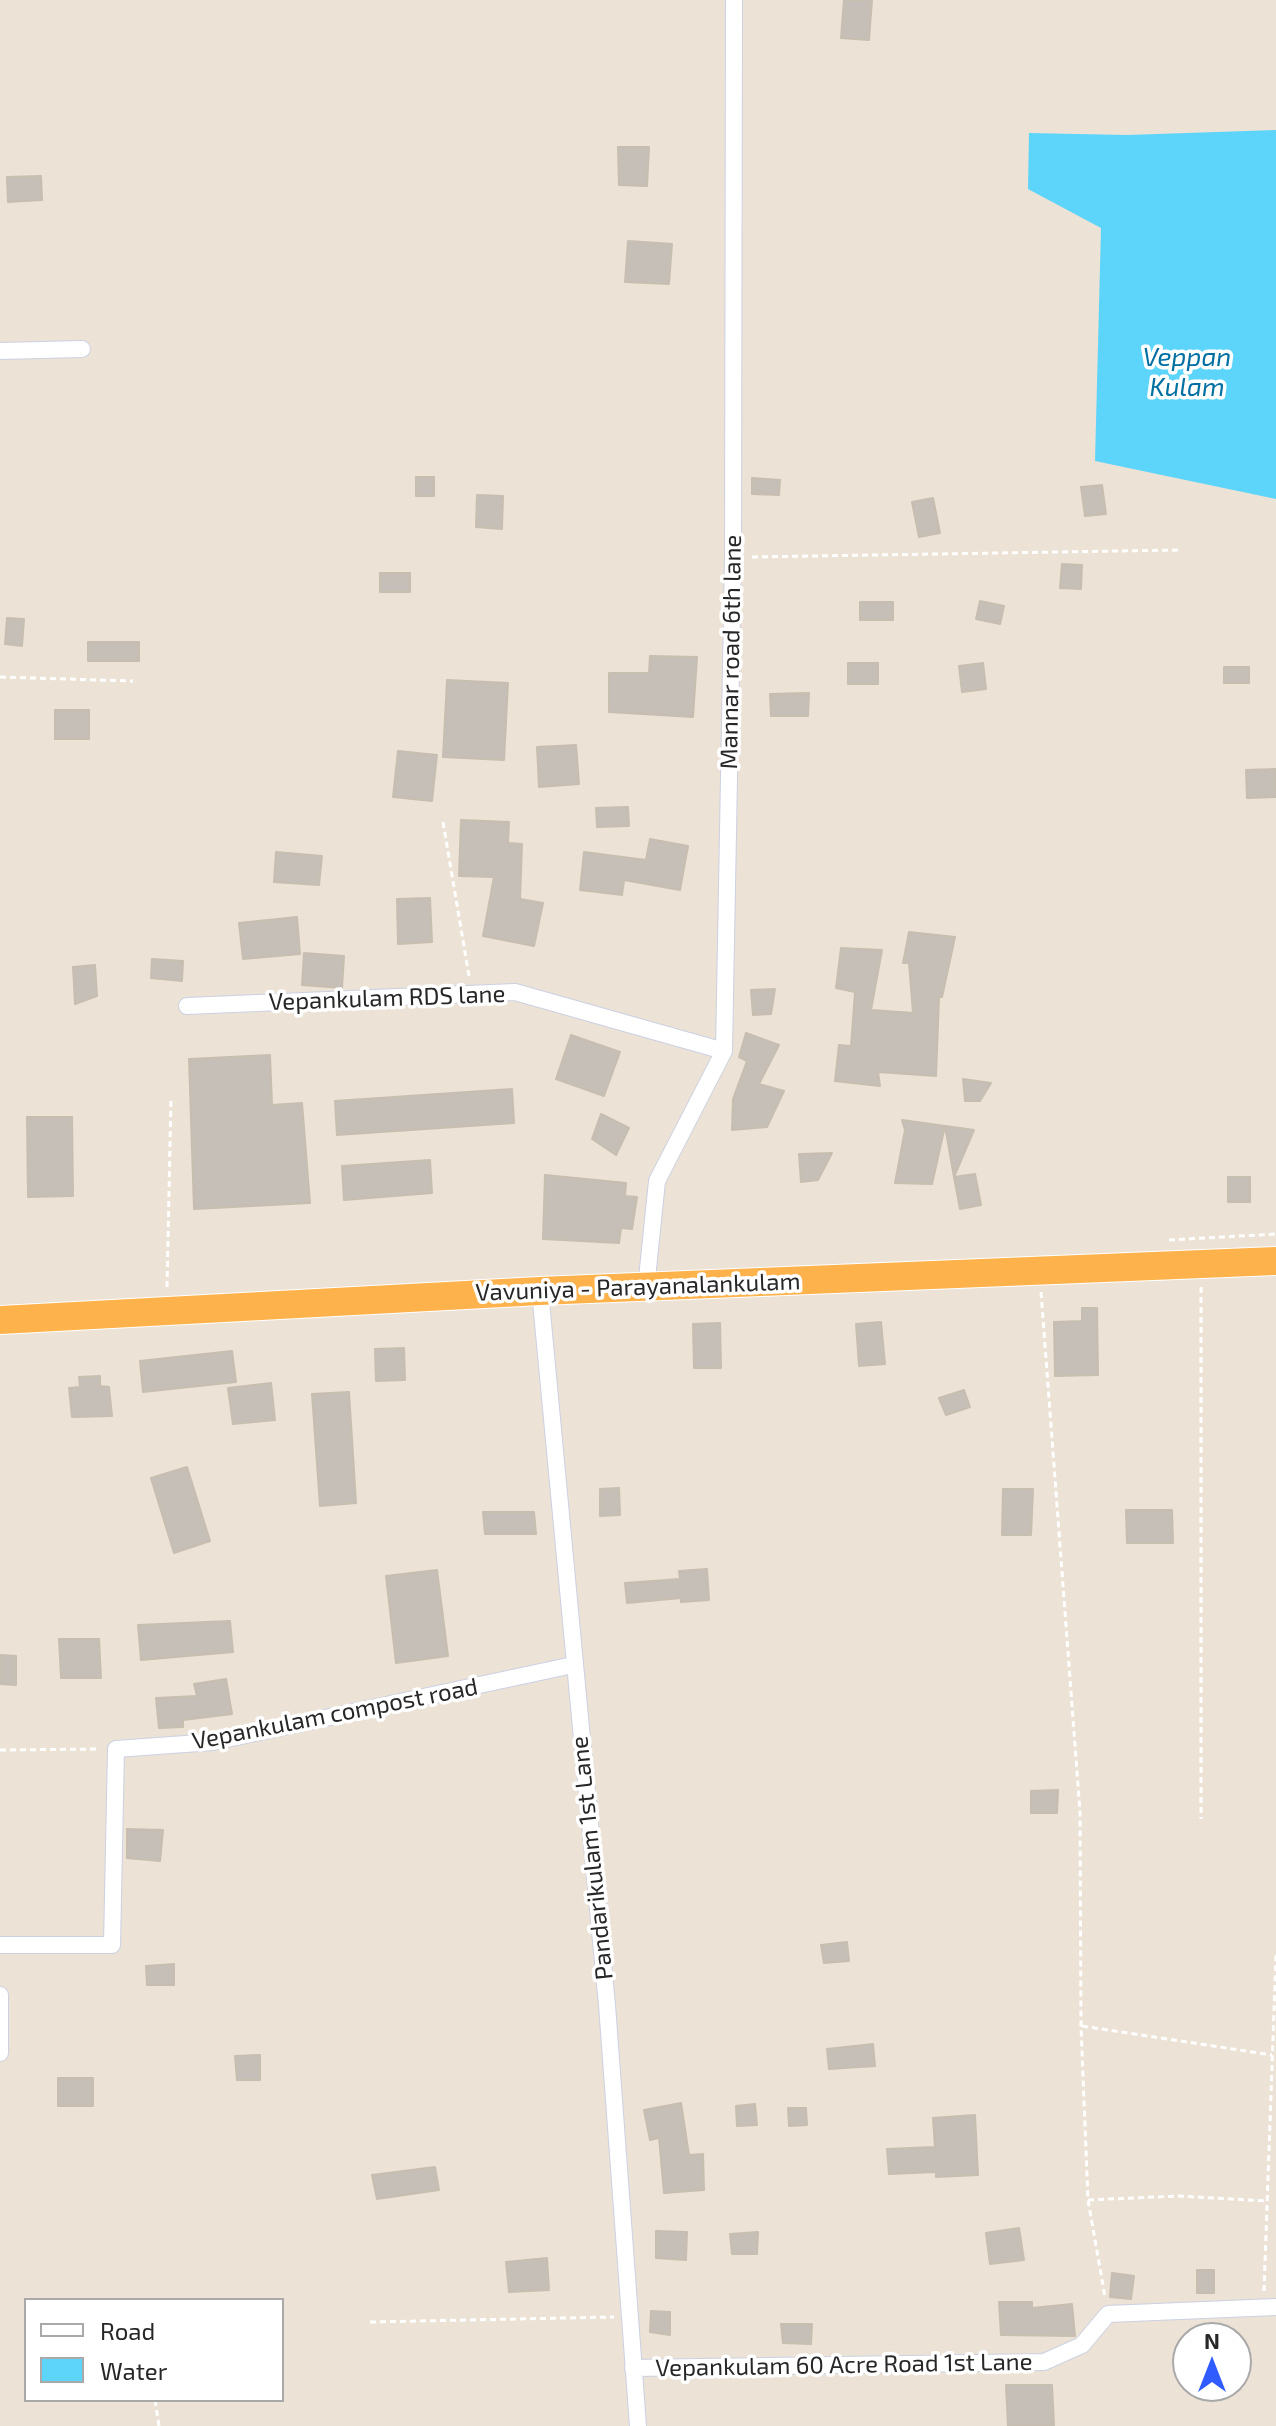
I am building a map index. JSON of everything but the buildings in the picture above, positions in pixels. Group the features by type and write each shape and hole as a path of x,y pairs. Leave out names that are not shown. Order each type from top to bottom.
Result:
{"highway":[{"name":"Vavuniya - Parayanalankulam","path":"0,1320 540,1291 1276,1261"}],"street":[{"name":"Mannar road 6th lane","path":"646,1288 657,1181 724,1051 733,558 734,0"},
{"path":"0,351 82,349"},
{"name":"Vepankulam RDS lane","path":"187,1006 515,992 724,1051"},
{"name":"Pandarikulam 1st Lane","path":"540,1291 607,2005 638,2426"},
{"name":"Vepankulam compost road","path":"116,1749 213,1742 573,1665"},
{"path":"0,1945 112,1945 116,1749"},
{"path":"0,1995 0,2053"},
{"path":"1108,2314 1270,2307"},
{"name":"Vepankulam 60 Acre Road 1st Lane","path":"633,2368 1044,2362 1082,2345 1108,2314"}],"path":[{"path":"733,558 1180,550"},
{"path":"0,677 133,681"},
{"path":"443,822 472,994"},
{"path":"154,1288 170,1287 171,1099"},
{"path":"1237,1236 1276,1234"},
{"path":"1201,1265 1201,1819"},
{"path":"1039,1269 1080,1812 1081,2026 1088,2200 1108,2314"},
{"path":"0,1750 116,1749"},
{"path":"1270,2307 1267,2201 1276,1955"},
{"path":"1081,2026 1272,2055"},
{"path":"1088,2200 1178,2196 1267,2201"},
{"path":"370,2322 629,2317"},
{"path":"155,2402 159,2426"}],"water":[{"name":"Veppan Kulam","path":"1276,130 1276,499 1095,461 1101,228 1028,189 1029,133 1127,135"}]}
